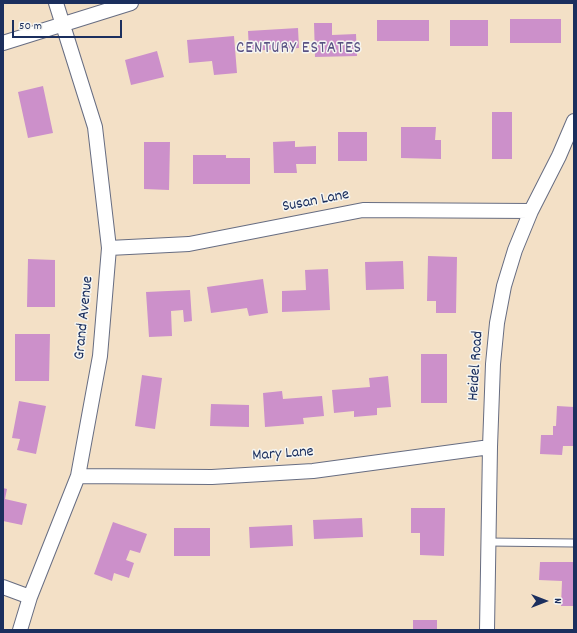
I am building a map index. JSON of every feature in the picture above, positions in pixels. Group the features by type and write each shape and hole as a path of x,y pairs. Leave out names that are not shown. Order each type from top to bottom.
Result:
{"street":[{"name":"Grand Avenue","path":"20,630 30,597 78,476 100,356 109,248 95,127 56,3"},
{"path":"3,43 131,3"},
{"name":"Heidel Road","path":"487,630 493,364 499,311 514,250 531,211 559,156 574,120"},
{"name":"Susan Lane","path":"109,248 189,244 363,210 531,211"},
{"name":"Mary Lane","path":"78,476 212,477 313,471 490,447"},
{"path":"3,587 30,597"}],"lane":[{"path":"488,542 574,544"}],"building":[{"path":"510,19 561,19 561,43 510,43"},
{"path":"377,20 429,20 429,41 377,41"},
{"path":"450,20 488,20 488,46 450,46"},
{"path":"314,23 332,23 332,35 356,34 357,56 315,57"},
{"path":"298,28 299,48 249,51 248,31"},
{"path":"234,36 237,73 214,75 212,61 189,63 187,40"},
{"path":"157,51 164,77 131,85 125,60"},
{"path":"43,86 53,133 28,138 18,92"},
{"path":"492,112 512,112 512,159 492,159"},
{"path":"401,127 436,127 435,140 441,140 441,159 401,158"},
{"path":"338,132 367,132 367,161 338,161"},
{"path":"295,141 295,147 316,146 316,164 296,164 297,173 274,173 273,142"},
{"path":"144,142 170,142 169,190 144,189"},
{"path":"193,155 226,155 226,158 250,158 250,184 193,184"},
{"path":"428,256 457,257 456,313 436,313 436,301 427,301"},
{"path":"28,259 55,260 55,307 27,307"},
{"path":"403,261 404,289 366,290 365,262"},
{"path":"328,269 330,310 282,312 282,291 306,290 305,270"},
{"path":"263,279 268,313 249,316 247,308 211,313 207,287"},
{"path":"190,290 192,321 184,322 183,310 171,311 172,336 149,337 146,292"},
{"path":"15,334 50,334 49,381 15,381"},
{"path":"421,354 447,354 447,403 421,403"},
{"path":"142,375 162,378 155,429 135,426"},
{"path":"388,376 391,407 377,408 377,415 354,417 354,411 334,413 332,390 370,387 369,378"},
{"path":"282,391 283,399 322,396 324,416 303,418 304,424 265,427 263,393"},
{"path":"19,401 46,406 36,454 17,450 20,439 12,438"},
{"path":"211,404 249,405 249,427 210,426"},
{"path":"557,406 574,407 574,446 563,446 562,455 540,454 541,435 553,435 553,426 556,426"},
{"path":"3,488 7,489 5,499 27,504 22,525 3,521"},
{"path":"411,508 445,508 444,556 420,555 420,533 411,533"},
{"path":"362,518 363,537 314,539 313,520"},
{"path":"113,522 147,534 140,553 130,550 126,560 134,563 129,578 114,573 112,581 94,574"},
{"path":"292,525 293,546 250,548 249,527"},
{"path":"174,528 210,528 210,556 174,556"},
{"path":"540,562 574,562 574,606 561,606 562,581 539,580"},
{"path":"413,620 437,620 437,630 413,630"}],"district":[{"name":"CENTURY ESTATES","path":"299,50"}]}
